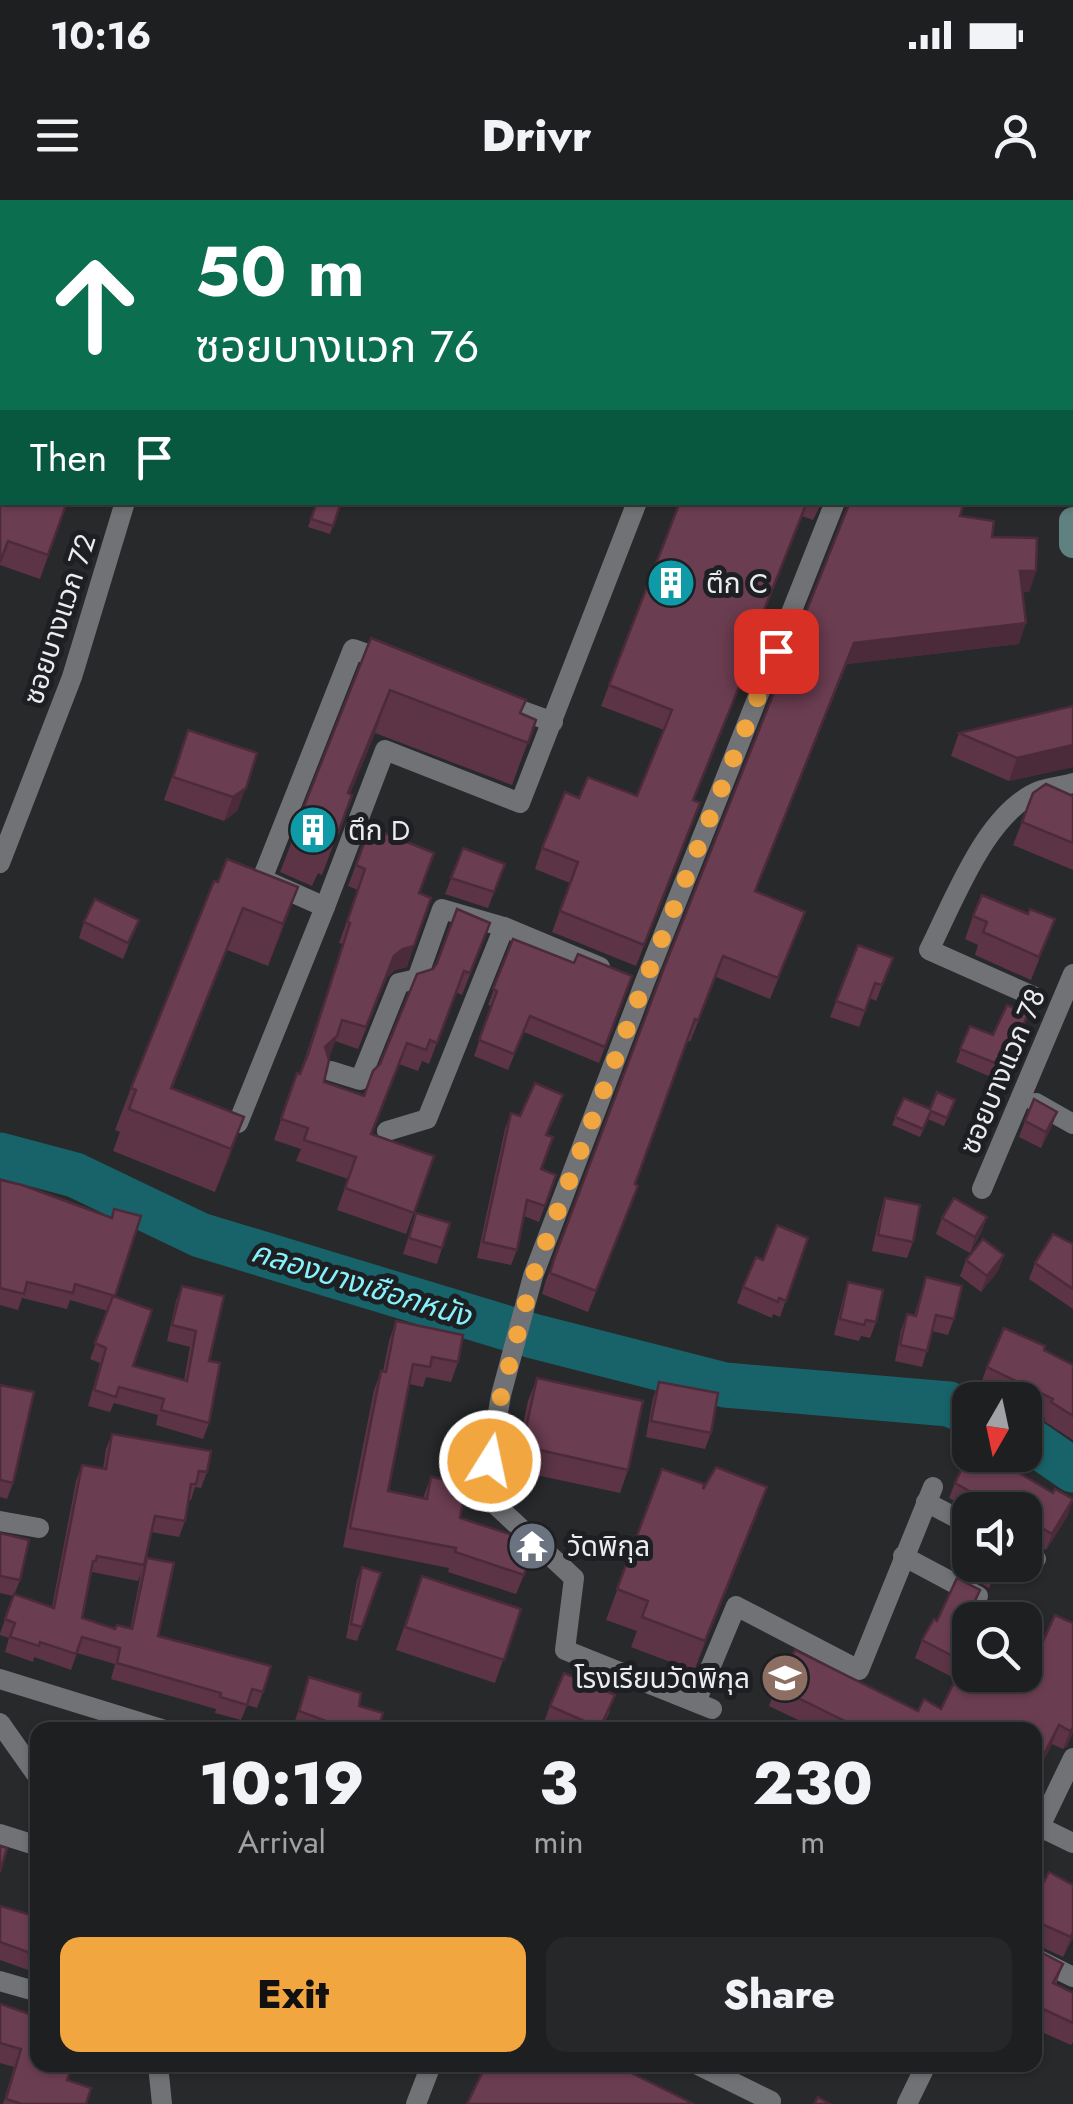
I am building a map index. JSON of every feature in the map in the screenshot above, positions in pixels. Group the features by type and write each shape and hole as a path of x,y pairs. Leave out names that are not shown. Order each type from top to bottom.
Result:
{"main road":[{"path":"1073,520 1073,544"}],"street":[{"name":"ซอยบางแวก 72","path":"0,863 72,677 124,505"},
{"path":"238,1123 385,750 520,802 636,505"},
{"path":"834,505 533,1276 501,1396 484,1494 574,1578 565,1650 704,1706 736,1606 859,1670 929,1495 952,1512"},
{"path":"262,879 354,649 408,669"},
{"path":"480,695 553,722"},
{"path":"1035,996 930,950 984,842 1015,806 1039,790 1073,784"},
{"path":"240,871 326,906"},
{"path":"331,1071 360,1080 399,983 417,979 442,909 504,927 644,984"},
{"path":"387,1131 427,1119 504,927"},
{"name":"ซอยบางแวก 78","path":"982,1189 1073,974"},
{"path":"1021,1095 1073,1124"},
{"path":"0,1521 39,1528"},
{"path":"903,1556 978,1596"},
{"path":"0,1679 139,1722"},
{"path":"0,1723 30,1766"},
{"path":"1042,1824 1073,1758"},
{"path":"1042,1833 1073,1843"},
{"path":"0,1834 30,1843"},
{"path":"1042,1962 1073,1977"},
{"path":"0,1981 30,1990"},
{"path":"159,2072 162,2104"},
{"path":"416,2104 428,2072"},
{"path":"712,2072 771,2101"},
{"path":"907,2104 923,2072"}],"building":[{"path":"0,505 66,505 48,555 8,541 0,562"},
{"path":"316,505 340,505 333,526 311,519"},
{"path":"679,505 806,505 745,658 750,660 693,800 700,803 644,945 560,911 578,862 542,848 565,792 579,798 588,777 637,796 672,710 609,685"},
{"path":"849,505 963,505 960,516 994,521 992,537 1037,538 1036,571 1020,571 1026,623 854,643 755,891 805,912 778,978 723,956 698,1021 695,1019 635,1184 638,1186 596,1291 550,1273 664,968"},
{"path":"371,638 526,700 520,713 536,720 528,743 390,690 348,793 352,795 338,833 333,831 328,844 295,829"},
{"path":"1073,706 1073,745 1017,758 959,733"},
{"path":"188,730 257,753 246,788 233,797 173,777"},
{"path":"1046,784 1073,796 1073,843 1022,822 1033,793"},
{"path":"370,827 434,853 419,893 431,898 414,946 394,956 366,1027 342,1020 337,1036 325,1047 329,1060 324,1082 364,1096 417,974 433,969 437,963 457,909 490,923 470,973 464,971 437,1043 430,1040 426,1050 407,1043 371,1134 434,1156 414,1213 345,1188 356,1157 304,1140 308,1128 281,1119 308,1054 350,923 347,922 365,869 356,865"},
{"path":"463,848 505,864 494,892 451,878"},
{"path":"227,859 298,887 283,924 243,908 171,1088 244,1117 231,1149 129,1109 136,1090 131,1088 214,881 218,882"},
{"path":"982,895 1028,914 1030,909 1055,919 1039,957 983,932 987,922 973,916"},
{"path":"95,899 139,920 128,943 84,922"},
{"path":"513,939 574,963 578,954 632,976 605,1047 530,1016 514,1054 479,1040 497,991 493,989"},
{"path":"858,945 893,958 882,985 875,983 865,1011 836,1001"},
{"path":"1007,1005 1028,1014 1005,1067 960,1049 970,1026 993,1035"},
{"path":"535,1083 563,1095 546,1135 553,1137 541,1169 556,1175 545,1206 527,1200 517,1250 483,1242 511,1113 520,1116"},
{"path":"937,1092 955,1100 947,1118 931,1111 923,1129 895,1117 904,1098 930,1109"},
{"path":"1034,1099 1057,1112 1046,1132 1025,1121"},
{"path":"0,1180 112,1218 114,1209 141,1216 115,1296 75,1284 73,1293 27,1282 24,1294 0,1288"},
{"path":"885,1198 920,1205 913,1242 878,1235"},
{"path":"954,1198 987,1217 975,1237 942,1218"},
{"path":"416,1213 450,1223 442,1248 409,1238"},
{"path":"777,1225 808,1238 786,1301 779,1298 778,1302 743,1287 756,1257 763,1260"},
{"path":"1053,1234 1073,1244 1073,1289 1035,1263"},
{"path":"983,1239 1004,1255 987,1276 966,1260"},
{"path":"926,1277 962,1286 954,1319 936,1315 927,1351 900,1345 907,1314 916,1316"},
{"path":"848,1282 883,1290 876,1322 866,1320 864,1325 840,1319"},
{"path":"182,1286 224,1296 209,1361 220,1363 209,1423 161,1410 164,1399 119,1387 116,1397 94,1390 106,1348 95,1343 113,1296 152,1310 133,1366 187,1381 196,1331 172,1325"},
{"path":"396,1321 463,1335 458,1362 432,1357 430,1367 413,1364 388,1491 427,1499 431,1477 466,1483 460,1518 534,1542 524,1575 455,1552 456,1548 350,1528 381,1371 386,1372"},
{"path":"1004,1328 1045,1346 1044,1350 1073,1365 1073,1416 1042,1394 1042,1382 1018,1382 987,1367"},
{"path":"537,1378 643,1401 628,1470 522,1446"},
{"path":"659,1382 718,1393 711,1433 651,1421"},
{"path":"0,1385 34,1392 13,1483 0,1480"},
{"path":"112,1434 211,1451 207,1472 199,1471 196,1484 191,1484 185,1521 155,1516 144,1565 97,1556 93,1561 82,1618 115,1629 117,1625 132,1629 147,1558 174,1563 158,1636 271,1666 263,1692 252,1689 247,1705 220,1697 221,1693 117,1663 120,1648 82,1637 76,1654 10,1637 15,1623 5,1619 14,1594 54,1608 82,1465 106,1469"},
{"path":"716,1467 767,1487 705,1641 642,1617 648,1601 617,1589 662,1469 704,1484 703,1489"},
{"path":"960,1472 1017,1472 1053,1493 1055,1489 1073,1499 1052,1534 1042,1528 1042,1492 971,1492 955,1483"},
{"path":"0,1533 29,1540 20,1580 0,1576"},
{"path":"362,1567 381,1573 362,1627 351,1624"},
{"path":"422,1576 521,1609 504,1660 405,1627"},
{"path":"955,1582 980,1590 974,1602 952,1602 952,1656 922,1640 934,1619 937,1621"},
{"path":"1055,1615 1073,1623 1073,1728 1070,1731 1059,1725 1042,1758 1042,1722 847,1722 776,1687 795,1650 918,1711 924,1699 941,1709 952,1687 952,1692 1042,1692 1042,1644"},
{"path":"564,1673 615,1695 603,1722 586,1722 550,1706"},
{"path":"309,1677 361,1693 359,1706 383,1713 380,1722 329,1722 299,1711"},
{"path":"0,1846 7,1848 0,1872"},
{"path":"1049,1872 1073,1885 1071,1937 1042,1924 1042,1885"},
{"path":"0,1906 30,1915 30,1953 0,1942"},
{"path":"1042,1953 1063,1964 1053,1983 1073,1993 1073,2023 1042,2008"},
{"path":"0,2004 30,2014 30,2072 70,2072 67,2080 91,2088 86,2104 22,2104 6,2099 21,2049 0,2043"},
{"path":"483,2072 629,2072 694,2104 467,2104"}],"waterway":[{"name":"คลองบางเชือกหนัง","path":"0,1155 75,1175 200,1235 533,1336 725,1385 952,1405"},
{"name":"คลองบางเชือกหนัง","path":"1042,1449 1073,1470"}],"place":[{"name":"ตึก C","path":"671,583"},
{"name":"ตึก D","path":"313,830"},
{"name":"วัดพิกุล","path":"532,1546"},
{"name":"โรงเรียนวัดพิกุล","path":"785,1678"}],"route":[{"path":"490,1461 501,1396 533,1276 776,651"}]}
